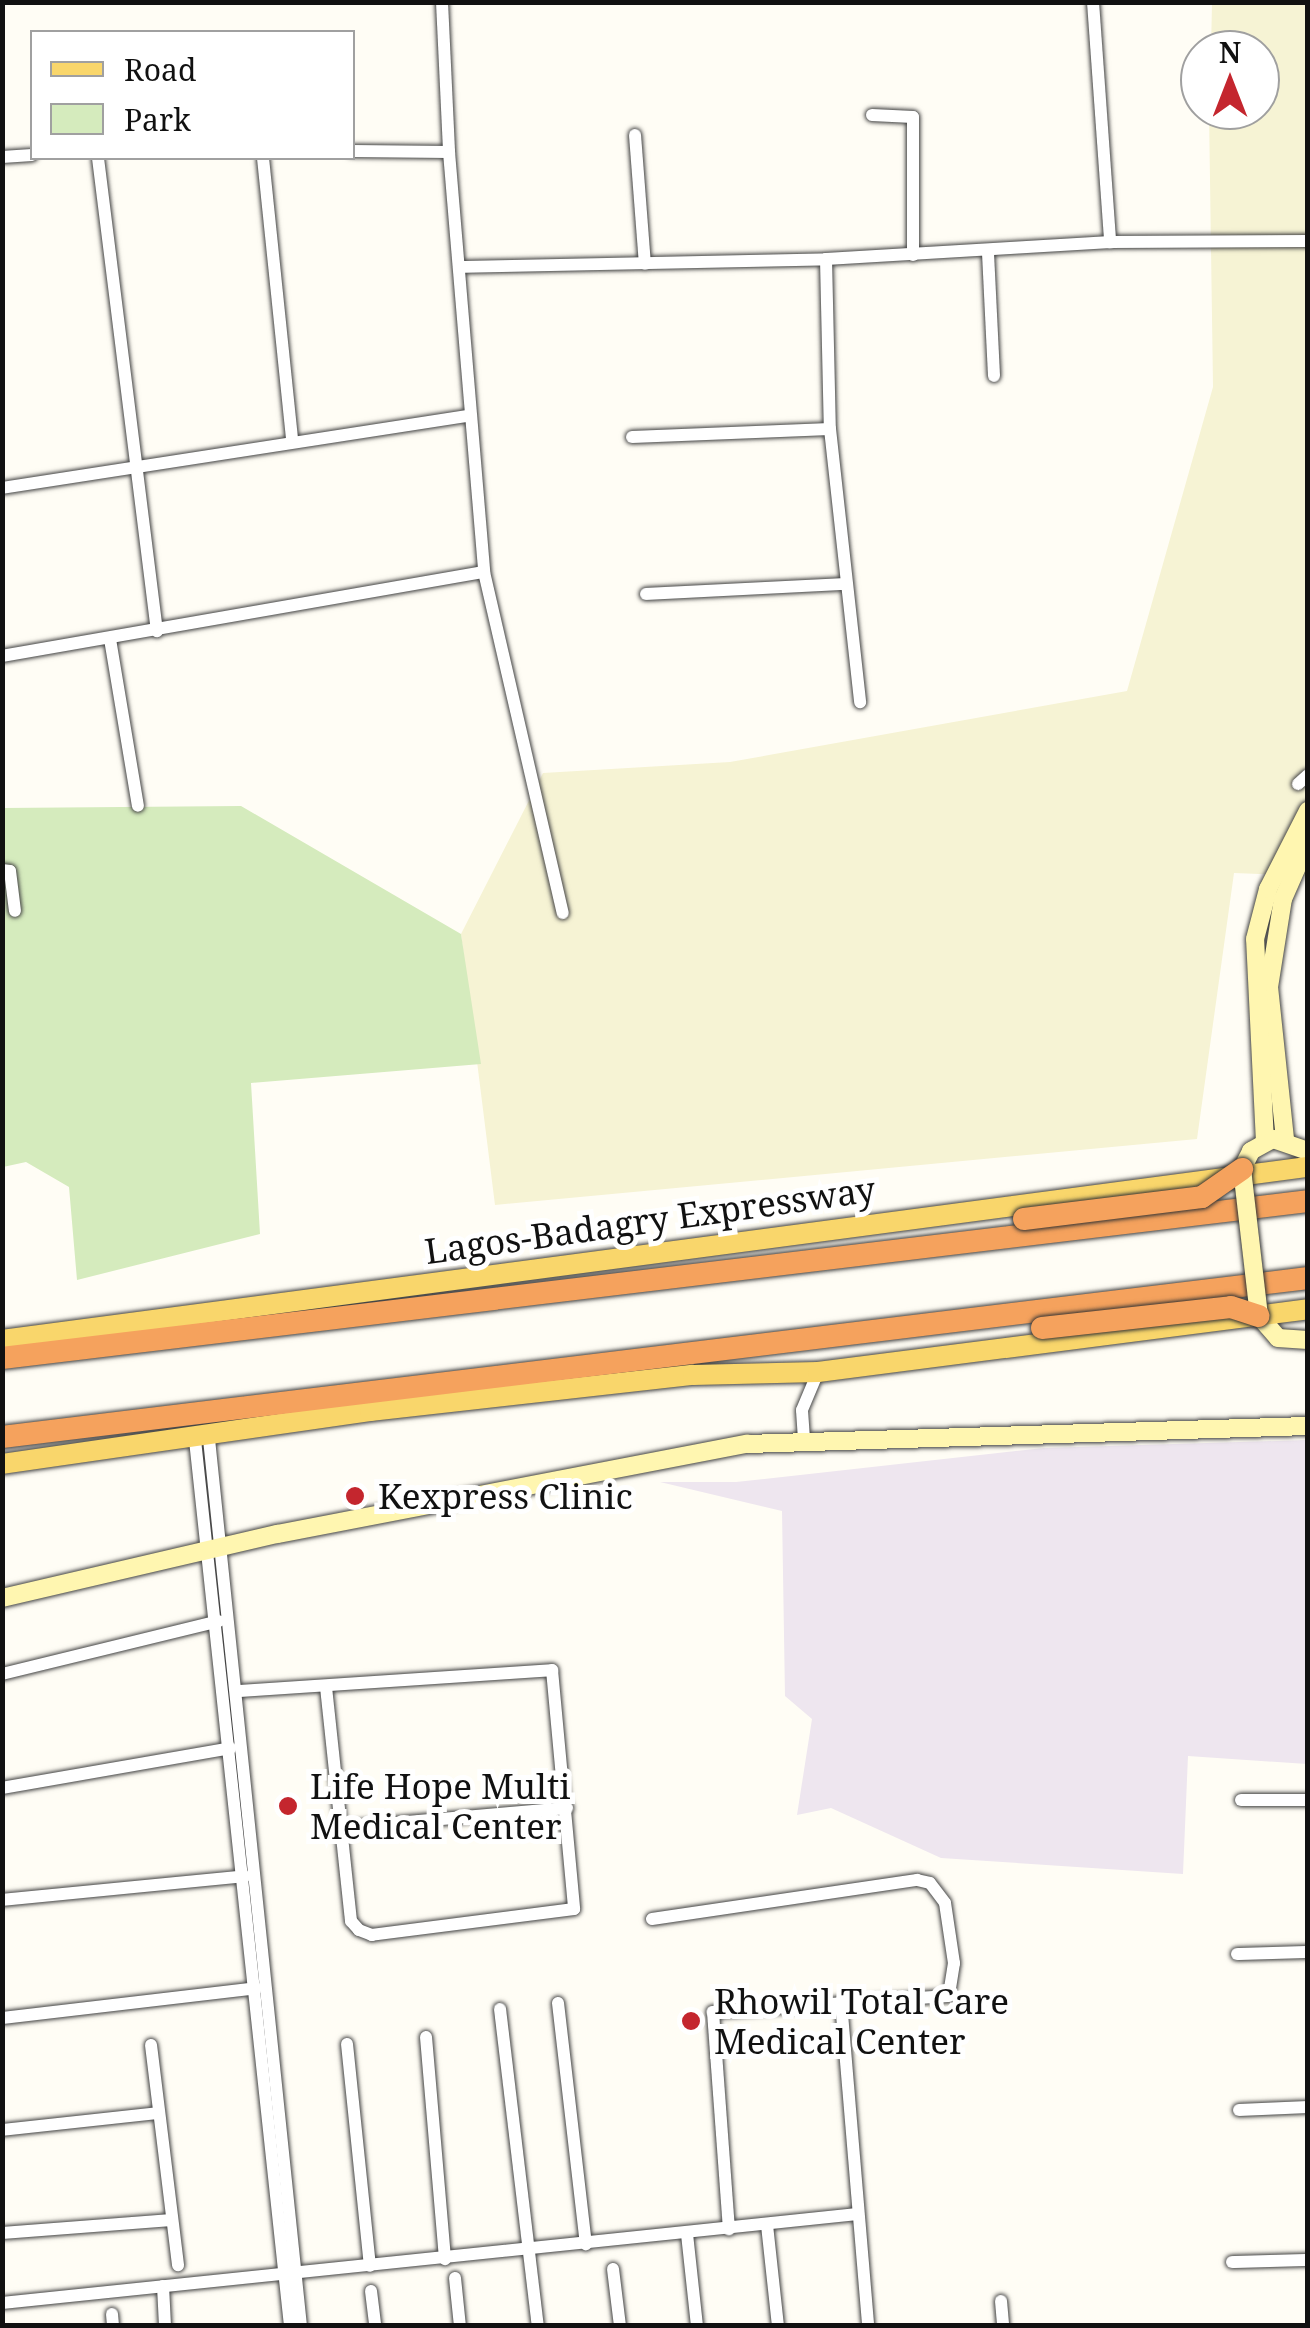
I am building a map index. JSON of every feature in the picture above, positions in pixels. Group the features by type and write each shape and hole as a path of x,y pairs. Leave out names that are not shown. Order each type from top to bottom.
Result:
{"highway":[{"path":"554,1293 1024,1220 1202,1198 1242,1169"},
{"name":"Lagos-Badagry Expressway","path":"2,1358 1308,1200"},
{"path":"2,1438 1308,1278"},
{"path":"590,1365 1042,1328 1232,1307 1259,1316"}],"main road":[{"path":"1265,1142 1255,939 1268,889 1308,811"},
{"path":"1286,1139 1270,973 1283,899 1308,842"},
{"path":"1308,1151 1286,1139 1265,1142 1242,1169 1259,1316 1278,1338 1308,1340"},
{"name":"Lagos-Badagry Expressway","path":"2,1340 1308,1168"},
{"path":"2,1464 202,1439 389,1409 818,1372 1308,1310"},
{"path":"2,1587 608,1458 804,1433 1308,1418"},
{"path":"804,1433 1308,1426"},
{"path":"2,1598 217,1543"}],"street":[{"path":"442,2 466,416 484,572 563,913"},
{"path":"1093,2 1110,242"},
{"path":"872,115 913,117 913,255"},
{"path":"635,135 645,264"},
{"path":"355,151 448,152"},
{"path":"2,157 30,155"},
{"path":"98,160 157,631"},
{"path":"264,160 292,441"},
{"path":"458,267 826,260 988,253 1110,242 1308,241"},
{"path":"988,253 994,376"},
{"path":"826,260 830,429 844,584 860,702"},
{"path":"2,488 466,416"},
{"path":"632,437 830,429"},
{"path":"2,656 484,572"},
{"path":"646,594 844,584"},
{"path":"110,639 138,806"},
{"path":"2,870 10,871 15,911"},
{"path":"804,1433 818,1372"},
{"path":"202,1439 238,1691 291,2273 290,2326"},
{"path":"217,1543 231,1748 256,1988 301,2326"},
{"path":"2,1674 220,1621"},
{"path":"238,1691 552,1670 578,1900 568,1916 372,1935 351,1921 326,1687"},
{"path":"2,1788 231,1748"},
{"path":"1241,1800 1308,1800"},
{"path":"339,1828 568,1808"},
{"path":"2,1900 245,1876"},
{"path":"652,1919 917,1880 942,1892 954,1962 949,1996 713,2012 729,2229"},
{"path":"1237,1954 1308,1952"},
{"path":"2,2018 256,1988"},
{"path":"841,2002 868,2326"},
{"path":"558,2003 586,2244"},
{"path":"500,2008 538,2326"},
{"path":"426,2037 445,2258"},
{"path":"150,2044 178,2265"},
{"path":"347,2044 370,2266"},
{"path":"1239,2110 1308,2108"},
{"path":"2,2130 158,2112"},
{"path":"2,2303 857,2214"},
{"path":"2,2234 172,2220"},
{"path":"766,2225 778,2326"},
{"path":"687,2234 697,2326"},
{"path":"1232,2262 1308,2260"},
{"path":"613,2269 620,2326"},
{"path":"455,2278 460,2326"},
{"path":"163,2286 165,2326"},
{"path":"372,2290 375,2326"},
{"path":"1001,2300 1003,2326"}],"shaded area":[{"path":"1212,3 1307,3 1307,876 1234,873 1197,1139 495,1205 461,934 543,773 730,762 1127,691 1213,387 1209,130 1280,130 1280,30 1211,30"},
{"path":"1307,1440 1307,1764 1188,1756 1183,1874 941,1858 831,1808 797,1815 812,1719 785,1696 782,1511 660,1482 736,1482 1044,1448"}],"green space":[{"path":"241,806 461,934 481,1064 251,1083 260,1234 77,1280 69,1187 26,1162 3,1167 3,808"}],"place":[{"name":"Kexpress Clinic","path":"355,1496"},
{"name":"Life Hope Multi Medical Center","path":"288,1806"},
{"name":"Rhowil Total Care Medical Center","path":"691,2021"}]}
